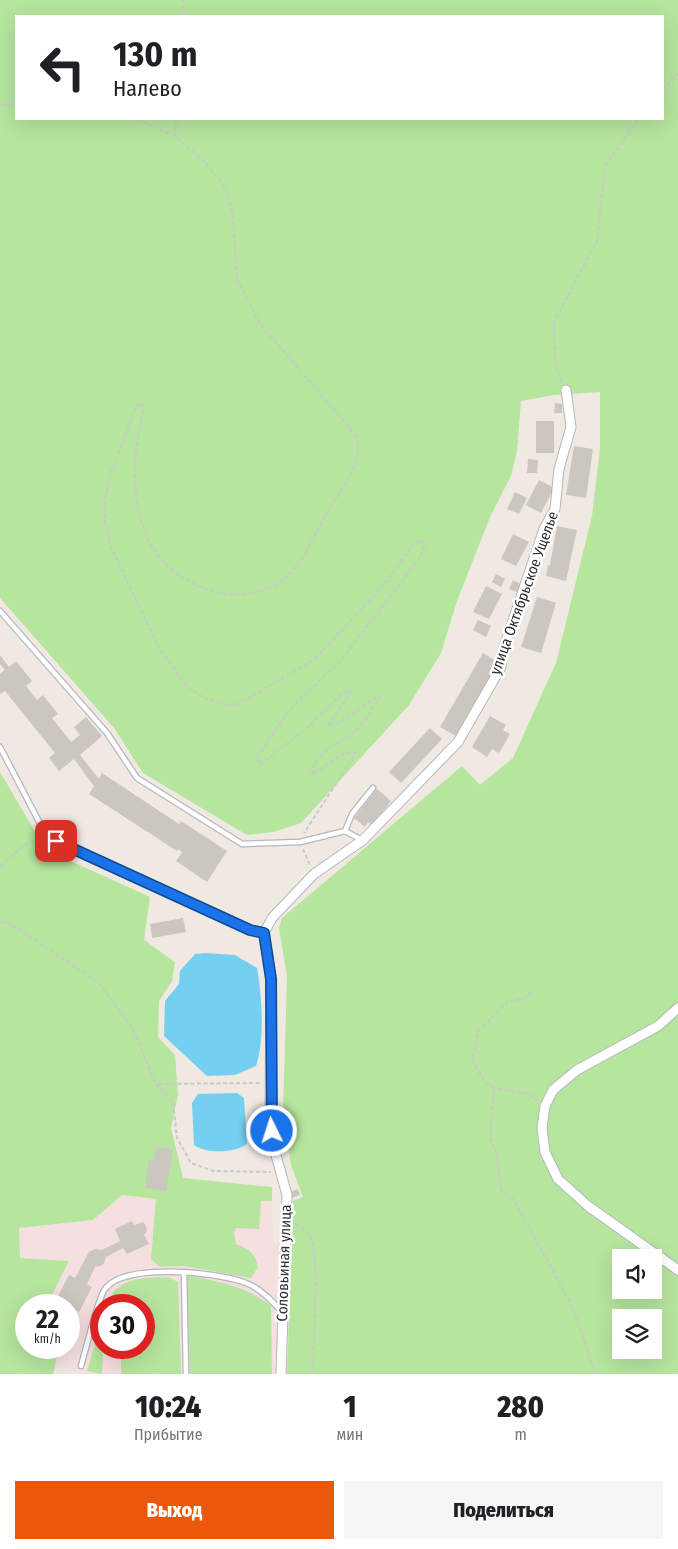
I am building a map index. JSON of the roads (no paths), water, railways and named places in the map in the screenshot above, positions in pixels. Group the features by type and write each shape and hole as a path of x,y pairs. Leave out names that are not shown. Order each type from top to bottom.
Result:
{"street":[{"name":"улица Октябрьское Ущелье","path":"264,933 272,918 314,874 363,840 458,742 501,667 502,653 542,537 555,509 560,469 571,427 566,390"},
{"name":"Соловьиная улица","path":"264,933 271,979 270,1114 274,1148 287,1195 281,1374"},
{"path":"678,1008 658,1026 577,1070 553,1090 545,1106 542,1128 545,1152 558,1178 588,1206 678,1270"}],"lane":[{"path":"0,611 107,733 137,778 242,844 300,842 345,831 363,840"},
{"path":"0,747 46,835 66,847 250,930 264,933"},
{"path":"345,831 352,814 373,788"},
{"path":"81,1366 105,1289 118,1279 136,1274 184,1272 246,1283 258,1290 282,1312"},
{"path":"184,1272 186,1374"}],"water":[{"path":"195,954 235,955 257,968 262,1017 259,1055 256,1066 235,1075 207,1076 164,1036 165,1001 179,984 180,971"},
{"path":"237,1093 244,1098 247,1144 228,1151 206,1150 194,1145 192,1103 198,1094"}]}
